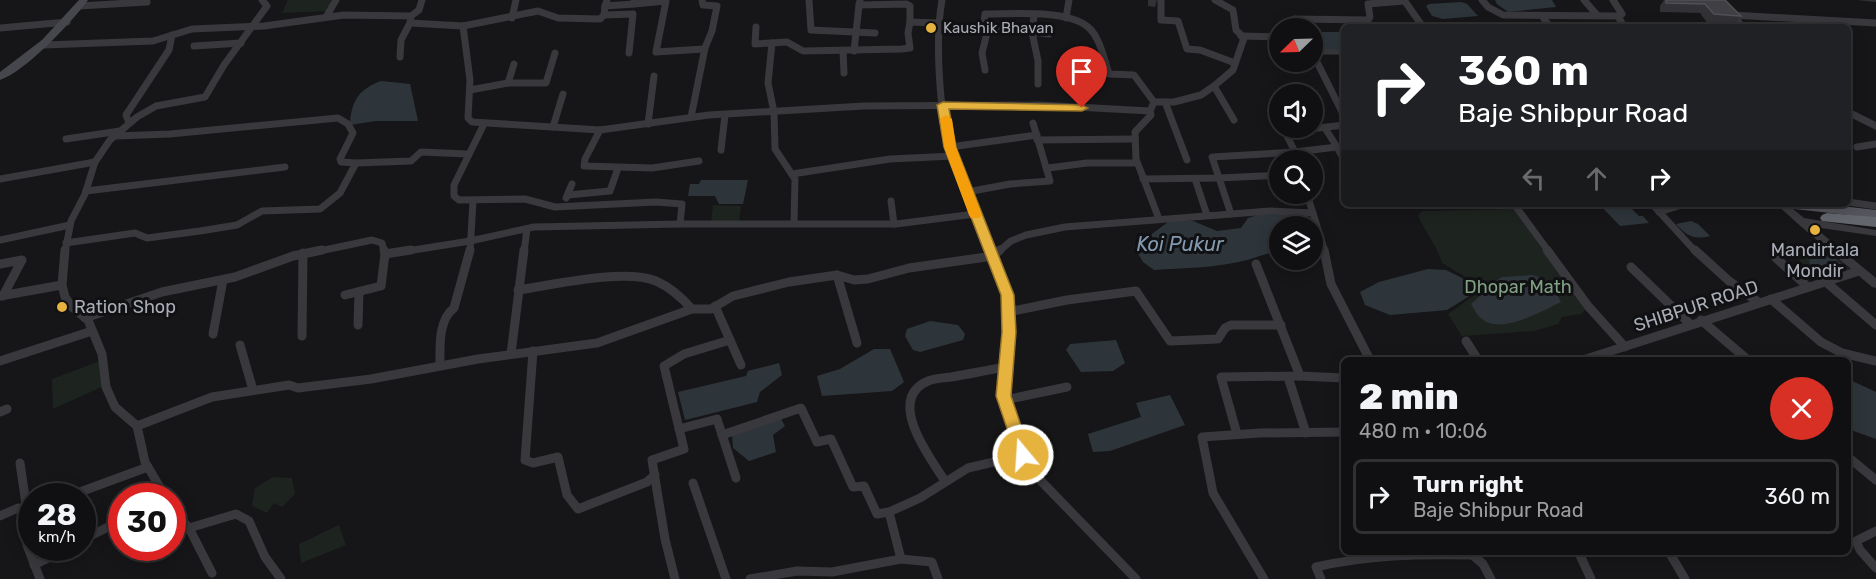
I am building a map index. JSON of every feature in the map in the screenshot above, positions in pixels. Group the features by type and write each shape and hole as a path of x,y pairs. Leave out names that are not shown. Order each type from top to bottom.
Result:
{"highway":[{"path":"1827,218 1876,223"}],"main road":[{"path":"0,77 44,45 82,3"},
{"path":"1789,210 1876,214"},
{"path":"1789,210 1827,218"}],"street":[{"path":"157,483 148,467 137,426 115,407 106,387 102,354 92,331 85,318 72,307 65,297 62,285 66,243 70,225 86,191 95,162 117,133 156,106 204,98 224,65 267,6 262,0"},
{"path":"326,17 336,0"},
{"path":"400,57 401,40 410,19 419,10 422,0"},
{"path":"512,18 516,0"},
{"path":"690,117 704,49 712,31 717,6 703,5 702,0"},
{"path":"809,0 811,30 875,33"},
{"path":"942,0 938,23 943,105 952,152 1008,295 1009,332 1003,396 1023,455 1041,481 1136,579"},
{"path":"1066,18 1069,0"},
{"path":"1161,0 1161,20 1178,21 1186,48 1200,50 1236,63"},
{"path":"1154,102 1201,95 1233,70 1244,38 1240,36 1234,24 1233,10 1215,0"},
{"path":"1368,20 1370,17 1368,4 1401,3 1404,0 1421,24"},
{"path":"1482,0 1488,7 1503,15 1619,16"},
{"path":"1584,0 1597,15"},
{"path":"1613,0 1622,14 1619,16 1623,24"},
{"path":"1718,0 1740,24"},
{"path":"44,45 153,41 192,29 289,23 365,14 463,26 538,11 558,18 600,19 604,15 606,3 666,1 656,52 704,49"},
{"path":"82,3 147,2"},
{"path":"756,27 755,44 786,42 803,51 854,51 910,48 908,33 910,6 859,2 854,51"},
{"path":"604,15 633,14 629,53"},
{"path":"1049,34 983,29 985,14 1076,20 1087,26 1094,36 1109,74 1134,75 1154,102"},
{"path":"1732,15 1876,23"},
{"path":"1034,16 1032,32 1038,61 1038,84"},
{"path":"1542,16 1548,24"},
{"path":"1323,19 1368,20 1371,24"},
{"path":"0,28 67,22"},
{"path":"910,22 938,23"},
{"path":"463,26 470,90 468,118 472,122 484,124 600,130 690,117 864,106 1039,105 1150,111"},
{"path":"985,70 982,53 988,29"},
{"path":"129,123 126,115 170,50 172,35"},
{"path":"1240,36 1269,37"},
{"path":"194,46 241,43"},
{"path":"772,43 768,83 774,112 775,149 795,179 794,223"},
{"path":"843,51 844,73"},
{"path":"1323,52 1341,52"},
{"path":"470,90 508,82 546,83 555,53"},
{"path":"508,82 514,64"},
{"path":"1322,72 1341,110"},
{"path":"648,124 654,96 654,76"},
{"path":"1214,86 1234,120"},
{"path":"553,127 563,94"},
{"path":"1334,95 1341,94"},
{"path":"1154,102 1150,111 1151,115 1135,132 1135,139 1137,163 1159,219"},
{"path":"1165,102 1187,160"},
{"path":"1851,114 1873,125 1876,132"},
{"path":"722,150 725,115"},
{"path":"66,139 117,133 170,134 338,118 348,124 353,133 350,145 339,159 341,162 411,161 421,152 467,154"},
{"path":"967,192 1010,184 1050,181 1033,123"},
{"path":"484,124 467,154 454,185 454,196 459,200 525,199 555,207 639,203 682,204 680,224"},
{"path":"1293,150 1285,133 1341,125"},
{"path":"1325,128 1341,154"},
{"path":"600,130 585,159 584,166 652,168 699,161"},
{"path":"792,174 952,152 1037,137 1135,139"},
{"path":"1857,147 1876,144"},
{"path":"1323,150 1337,147"},
{"path":"1231,214 1212,157 1269,156"},
{"path":"0,179 95,162"},
{"path":"66,243 135,233 147,238 200,231 237,225 262,211 320,209 340,193 356,163"},
{"path":"1048,168 1087,163 1137,163"},
{"path":"86,191 285,167"},
{"path":"568,195 610,191 618,168"},
{"path":"1143,178 1195,179 1269,176"},
{"path":"1195,179 1207,215"},
{"path":"562,207 572,184"},
{"path":"440,365 440,339 447,313 454,308 461,290 470,241 473,201"},
{"path":"891,201 894,224"},
{"path":"1851,202 1876,206"},
{"path":"1310,204 1326,256 1331,284 1368,357"},
{"path":"1516,207 1581,298 1625,347"},
{"path":"1655,207 1736,288 1758,302"},
{"path":"1659,212 1675,207"},
{"path":"1789,210 1876,233"},
{"path":"1789,210 1859,272 1876,284"},
{"path":"137,426 212,397 289,385 298,388 361,380 440,365 597,343 692,309 711,309 733,296 789,282 837,276 855,280 868,279 909,268 993,256 1011,242 1036,231 1088,224 1207,215 1270,211 1313,213"},
{"path":"386,254 470,241 549,225 894,224 920,223 975,214"},
{"path":"0,240 70,225"},
{"path":"511,354 527,229"},
{"path":"85,318 162,292 223,280 303,253 372,240 382,243 386,254 383,284 377,288 345,295"},
{"path":"302,336 303,253"},
{"path":"1776,258 1808,287"},
{"path":"0,264 22,260 2,296"},
{"path":"1256,264 1281,324 1299,376"},
{"path":"1630,267 1690,324"},
{"name":"SHIBPUR ROAD","path":"1590,357 1701,320 1859,272"},
{"path":"837,276 857,343"},
{"path":"518,290 629,277 652,279 682,298 692,309"},
{"path":"213,334 223,280"},
{"path":"1826,282 1876,325"},
{"path":"2,296 62,285"},
{"path":"1008,312 1050,302 1136,291 1170,342 1218,339 1225,328 1231,326 1281,324"},
{"path":"358,325 359,292"},
{"path":"1771,298 1821,342 1842,353 1876,361"},
{"path":"715,306 741,366"},
{"path":"1701,320 1744,357"},
{"path":"0,361 92,331"},
{"path":"675,579 665,539 652,460 684,448 665,363 730,340"},
{"path":"1466,341 1476,357"},
{"path":"240,345 253,390"},
{"path":"533,351 525,460 533,463 558,457 562,464 563,487 570,501 578,509 647,482 655,475"},
{"path":"945,482 911,422 909,409 911,394 928,381 1006,368"},
{"path":"1238,434 1221,377 1341,378"},
{"path":"1288,377 1306,433"},
{"path":"1005,400 1067,387"},
{"path":"722,435 801,408 817,441 831,439 853,487 864,486 877,514 889,512 920,498 968,468 1023,455"},
{"path":"678,429 717,419 736,478"},
{"path":"1264,579 1213,493 1202,437 1341,432"},
{"path":"1851,459 1876,480"},
{"path":"20,463 24,483"},
{"path":"96,486 148,467"},
{"path":"693,483 726,579"},
{"path":"0,516 18,508"},
{"path":"889,512 901,559"},
{"path":"189,528 236,514 243,517 249,521 265,557 281,579"},
{"path":"186,525 212,573"},
{"path":"1876,531 1852,541 1876,568"},
{"path":"1321,579 1316,567 1352,559 1401,555"},
{"path":"1472,555 1483,564 1491,579"},
{"path":"1579,555 1591,579"},
{"path":"1671,555 1685,579"},
{"path":"750,579 797,571 832,572 901,559 932,562 938,579"},
{"path":"33,561 38,578"},
{"path":"34,565 42,561"}],"green space":[{"path":"288,0 333,0 328,11 282,13"},
{"path":"713,205 741,206 739,222 711,222"},
{"name":"Dhopar Math","path":"1514,209 1585,310 1581,314 1562,317 1558,324 1534,331 1462,336 1448,314 1476,294 1469,279 1442,263 1418,216 1422,211"},
{"path":"1822,248 1840,256 1851,273 1826,280 1798,261"},
{"path":"103,360 106,385 53,409 52,379"},
{"path":"273,477 292,478 295,494 282,507 274,503 267,513 252,506 255,488"},
{"path":"339,525 346,545 301,563 299,544"}],"water":[{"path":"1495,0 1552,0 1556,7 1508,12"},
{"path":"1461,2 1467,4 1478,16 1443,19 1432,16 1426,6 1429,4"},
{"path":"1323,32 1341,32 1341,51 1323,50"},
{"path":"381,81 410,84 418,121 376,121 350,125 352,109 358,97 367,88"},
{"path":"701,180 748,180 743,204 719,204 715,196 688,196 690,184 699,184"},
{"path":"1602,207 1630,207 1649,223 1620,226"},
{"name":"Koi Pukur","path":"1260,214 1296,216 1269,216 1269,253 1243,261 1154,270 1143,262 1134,247 1171,220 1193,221 1217,231 1241,228 1248,218"},
{"path":"1691,221 1698,224 1710,236 1699,238 1691,236 1676,224"},
{"path":"1821,253 1835,258 1842,265 1841,271 1831,275 1810,264 1809,260"},
{"path":"1428,269 1446,270 1464,279 1471,295 1447,310 1390,315 1365,305 1360,292 1379,282"},
{"path":"1533,275 1551,282 1561,302 1522,320 1500,324 1482,319 1471,304 1481,295 1482,290 1502,277"},
{"path":"930,321 958,325 965,334 963,340 920,352 913,350 905,336 907,329"},
{"path":"1116,340 1125,363 1113,371 1081,372 1066,350 1070,344"},
{"path":"874,349 890,349 904,382 892,391 822,396 817,376 840,369"},
{"path":"779,363 782,375 760,392 757,402 685,420 678,392 746,376 748,371"},
{"path":"1851,380 1876,392 1876,439 1851,430"},
{"path":"1170,395 1185,425 1110,451 1093,452 1088,434 1141,417 1136,403"},
{"path":"779,415 785,426 773,435 776,452 749,461 733,448 732,434"}],"building":[{"path":"1666,0 1725,0 1741,16 1714,14 1705,4 1666,3"}],"slow traffic":[{"path":"946,119 950,147 975,215"}],"place":[{"name":"Kaushik Bhavan","path":"931,28"},
{"name":"Mandirtala Mondir","path":"1815,230"},
{"name":"Ration Shop","path":"62,307"}],"route":[{"path":"1023,455 1003,396 1009,332 1008,295 950,147 943,105 1039,105 1082,108"}]}
